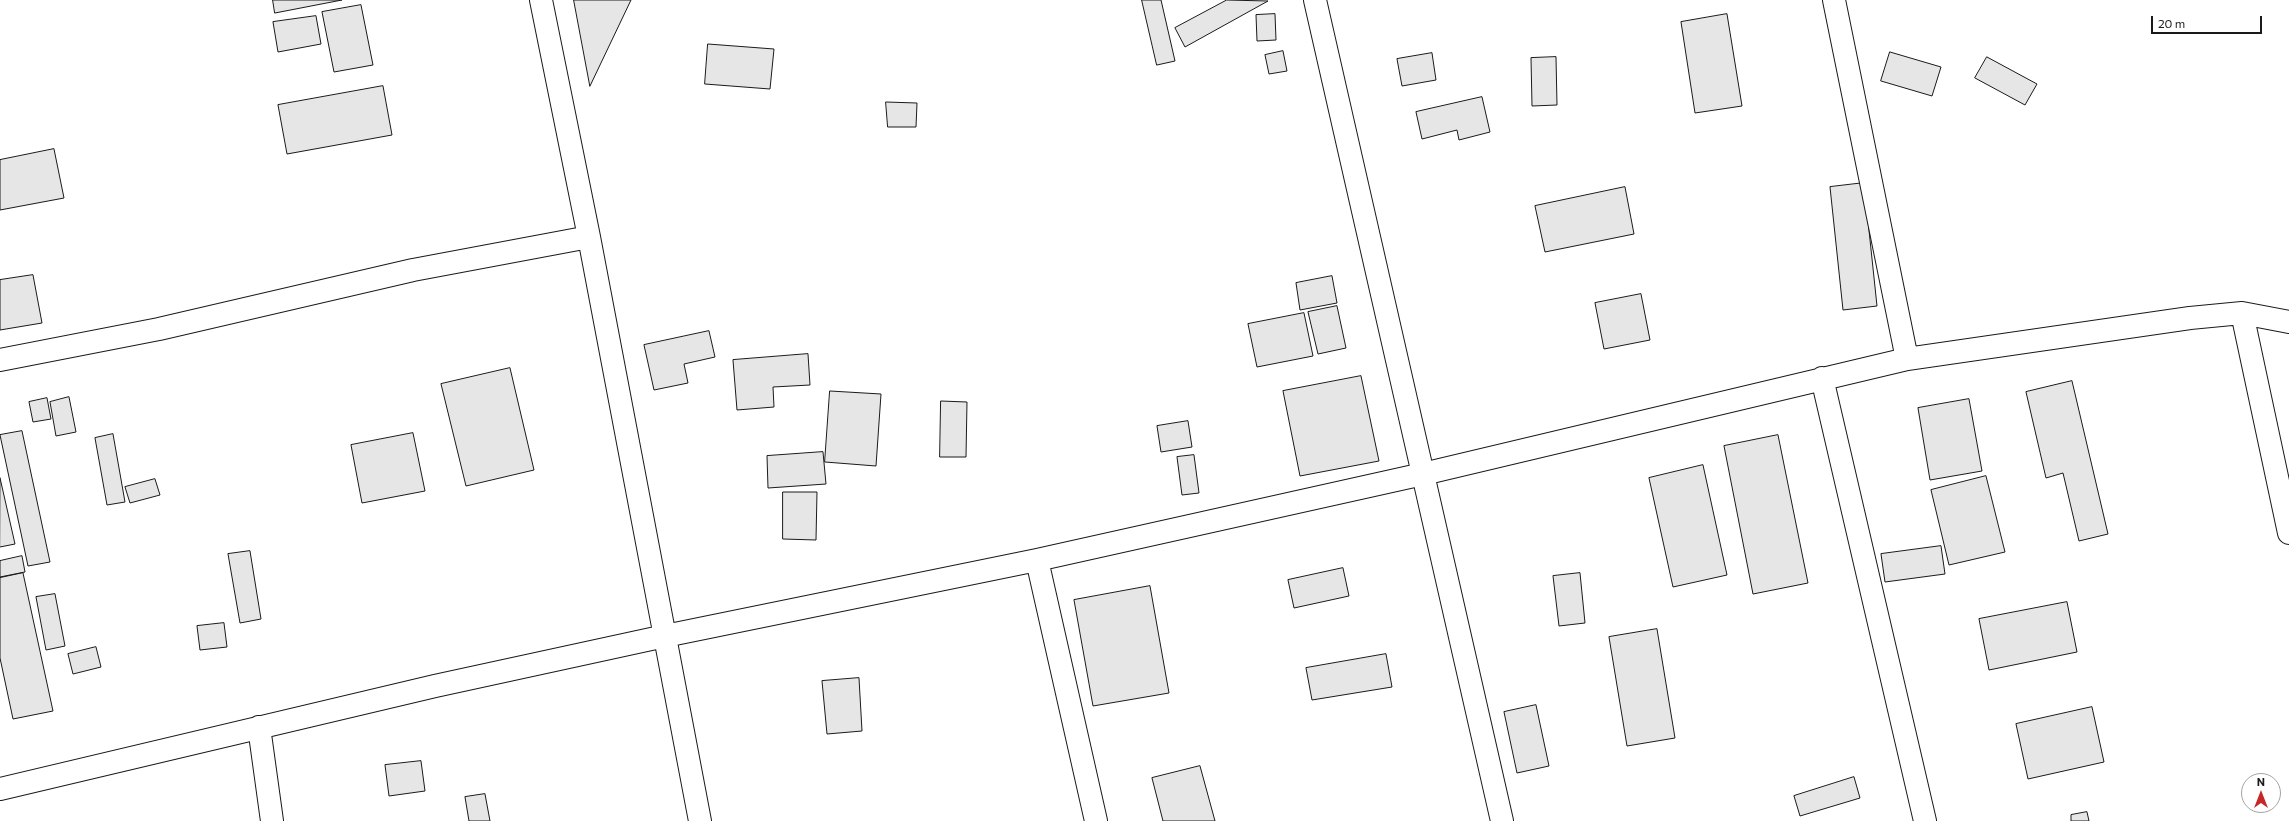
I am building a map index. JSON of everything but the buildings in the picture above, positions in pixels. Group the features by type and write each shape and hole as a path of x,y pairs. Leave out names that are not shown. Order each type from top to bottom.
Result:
{"street":[{"path":"541,0 589,236 700,821"},
{"path":"1315,0 1502,821"},
{"path":"1834,0 1907,359"},
{"path":"0,360 159,329 413,270 589,236"},
{"path":"2242,313 2289,533"},
{"path":"0,789 116,763 259,727 665,636 1037,560 1423,474 1907,359 2190,318 2242,313 2289,322"},
{"path":"1822,378 1925,821"},
{"path":"1037,560 1096,821"},
{"path":"259,727 272,821"}]}
